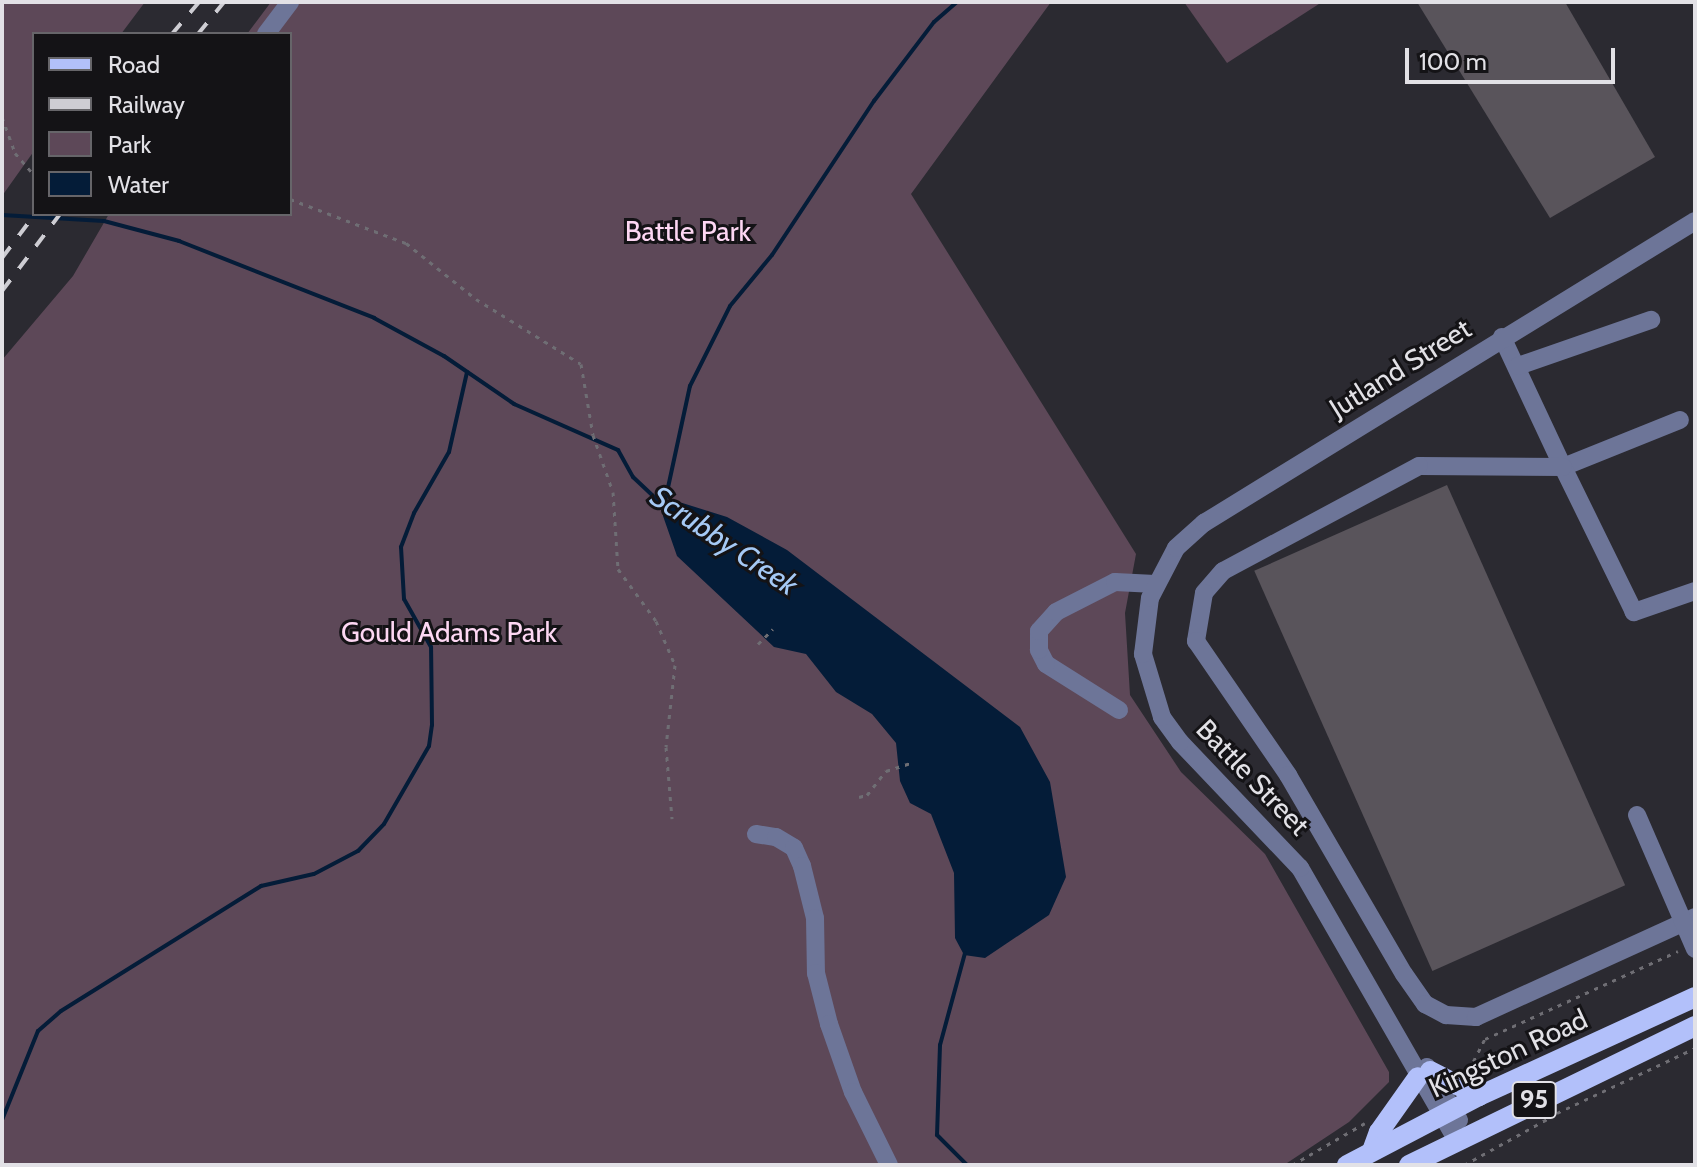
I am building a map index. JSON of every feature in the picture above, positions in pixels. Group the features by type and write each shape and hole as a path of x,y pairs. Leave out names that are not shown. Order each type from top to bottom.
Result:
{"main road":[{"name":"Kingston Road","path":"1347,1165 1479,1096 1695,997"},
{"name":"Kingston Road","path":"1409,1165 1461,1136 1695,1026"},
{"path":"1372,1151 1379,1132 1424,1074 1459,1085 1479,1096"}],"street":[{"path":"268,32 290,2"},
{"name":"Jutland Street","path":"1155,584 1176,548 1204,523 1695,221"},
{"path":"1518,366 1651,320"},
{"path":"1502,337 1634,612 1695,591"},
{"path":"1680,420 1563,467 1419,466 1223,571 1204,593 1196,641 1288,775 1425,1004 1446,1015 1476,1017 1689,920"},
{"path":"1119,710 1046,664 1039,650 1039,631 1056,612 1115,582 1155,584"},
{"name":"Battle Street","path":"1155,584 1143,654 1162,717 1180,742 1300,868 1461,1136"},
{"path":"1637,815 1689,920 1694,947"},
{"path":"756,834 776,837 794,848 802,866 815,918 816,973 829,1024 853,1092 889,1165"}],"path":[{"path":"2,117 15,153 32,173"},
{"path":"292,200 338,214 428,256 476,299 570,353 581,364 593,435 613,492 618,569 656,621 675,665 666,747 672,819"},
{"path":"758,644 773,629"},
{"path":"859,797 867,795 886,771 910,763"},
{"path":"1459,1085 1485,1039 1694,947"},
{"path":"1464,1165 1549,1117 1695,1048"},
{"path":"1292,1165 1369,1121"}],"green space":[{"path":"2,2 145,2 122,32 32,32 32,154 2,196"},
{"path":"271,2 1051,2 911,194 1136,554 1125,613 1130,695 1181,772 1265,854 1389,1072 1389,1082 1349,1122 1284,1165 2,1165 2,360 73,276 108,216 292,216 292,32 248,32"},
{"path":"1184,2 1322,2 1227,63"}],"water":[{"path":"676,501 727,517 787,550 1020,727 1050,782 1066,877 1049,915 985,958 964,955 955,938 954,873 931,814 910,803 900,781 896,743 872,714 836,692 806,654 774,647 677,556 663,516 664,506"}],"building":[{"path":"1417,2 1565,2 1655,157 1550,218"},
{"path":"1447,485 1625,885 1432,971 1254,571"}],"waterway":[{"path":"664,506 690,386 730,306 772,255 874,101 934,22 957,2"},
{"name":"Scrubby Creek","path":"2,215 104,221 179,241 374,318 444,356 514,404 618,450 633,477 667,509"},
{"path":"2,1120 38,1031 61,1011 261,886 314,874 358,851 384,824 429,746 432,725 431,647 404,599 401,547 414,513 449,452 467,372"},
{"name":"Scrubby Creek","path":"965,953 940,1045 937,1135 967,1165"}],"railway":[{"path":"174,32 199,2"},
{"path":"200,32 224,2"},
{"path":"2,258 34,216"},
{"path":"2,291 58,216"}],"park label":[{"name":"Battle Park","path":"688,231"},
{"name":"Gould Adams Park","path":"449,632"}]}
